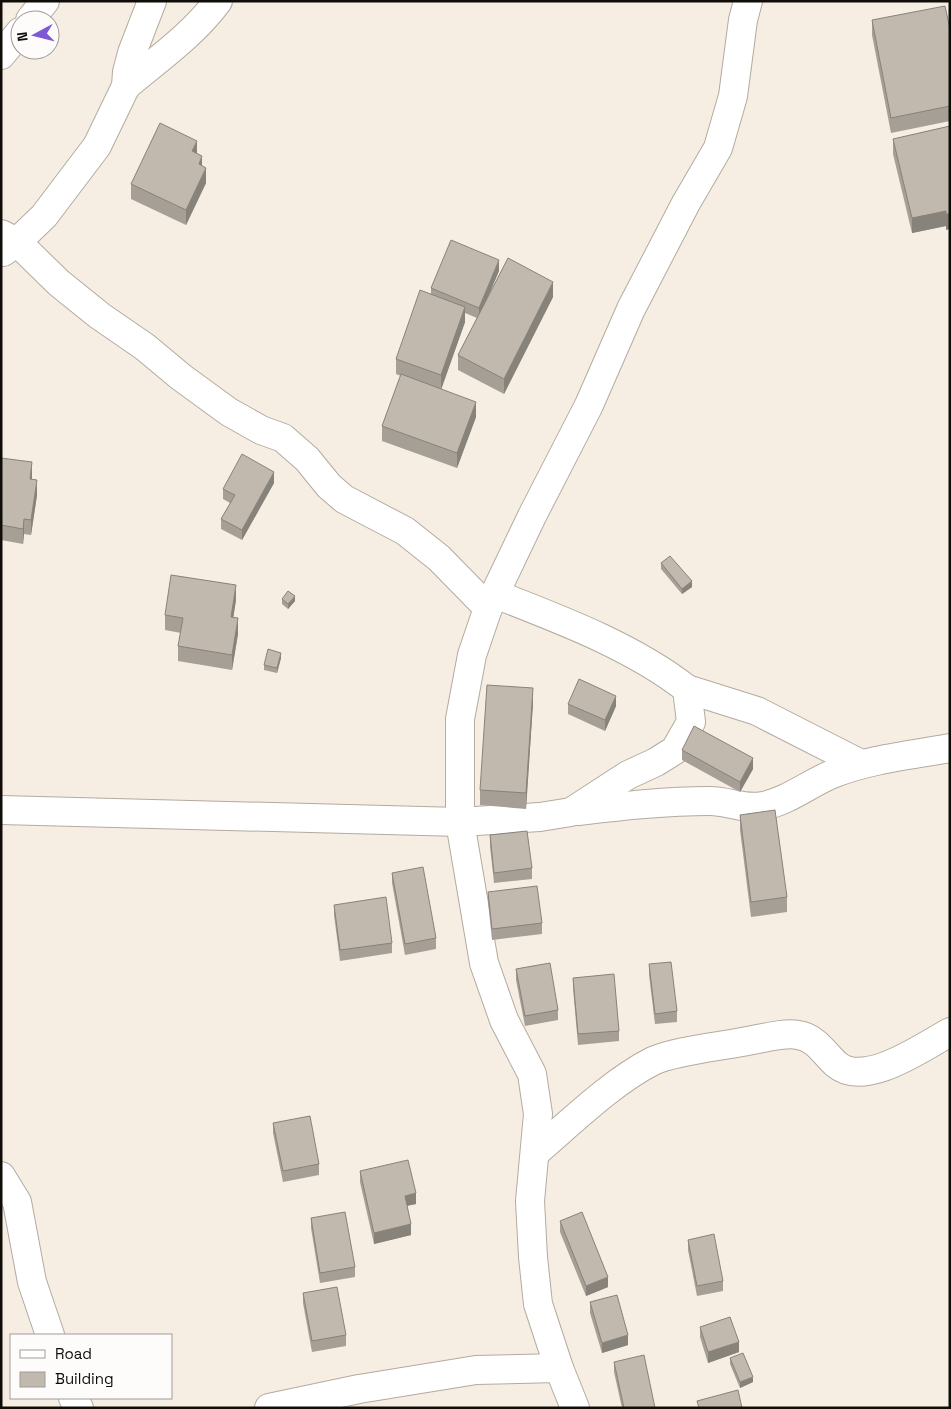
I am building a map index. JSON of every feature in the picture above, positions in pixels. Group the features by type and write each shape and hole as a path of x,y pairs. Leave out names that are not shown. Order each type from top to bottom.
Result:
{"street":[{"path":"152,1 132,53 127,72 126,86 97,146 44,216 7,243 228,412 261,430 283,438 307,459 329,486 344,499 405,532 491,601 552,616 644,660 686,689 757,711 861,764"},
{"path":"126,86 185,37 207,16 218,1"},
{"path":"575,1408 559,1368 538,1304 530,1201 538,1114 532,1074 504,1020 484,963 460,822 460,719 472,655 491,601 589,405 631,309 686,203 718,148 733,96 743,20 748,1"},
{"path":"1,55 10,44"},
{"path":"571,812 628,775 656,762 675,750 691,722 686,689"},
{"path":"1,810 460,822 540,817 638,805 712,801 743,806 762,806 781,800 834,773 861,764 950,748"},
{"path":"536,1152 628,1076 654,1061 686,1052 798,1034 811,1040 847,1072 861,1073 877,1071 950,1032"},
{"path":"1,1176 17,1202 32,1282 50,1334"},
{"path":"269,1408 359,1389 476,1370 559,1368"}],"building":[{"path":"945,6 950,29 950,106 891,118 872,20"},
{"path":"160,123 197,141 192,151 202,156 199,164 206,168 186,210 131,184"},
{"path":"950,126 950,214 946,214 946,211 912,218 893,139"},
{"path":"451,240 499,260 479,308 431,288"},
{"path":"508,258 553,282 504,379 458,355"},
{"path":"420,290 465,307 441,375 396,359"},
{"path":"401,374 476,402 457,453 382,426"},
{"path":"242,454 274,472 242,530 221,519 235,495 223,489"},
{"path":"1,458 32,462 30,479 37,480 31,520 24,519 23,529 1,525"},
{"path":"670,556 692,581 682,589 661,563"},
{"path":"171,575 236,585 231,617 238,618 232,655 178,646 183,618 165,615"},
{"path":"288,591 295,596 288,604 282,599"},
{"path":"268,649 281,653 277,668 264,665"},
{"path":"579,679 616,696 605,720 568,704"},
{"path":"487,685 533,688 526,793 480,790"},
{"path":"694,726 753,758 740,782 682,750"},
{"path":"775,810 787,897 751,902 740,815"},
{"path":"527,831 532,868 494,873 490,835"},
{"path":"423,867 436,938 405,944 392,873"},
{"path":"537,886 542,923 492,929 488,892"},
{"path":"386,897 392,943 340,950 334,905"},
{"path":"671,962 677,1011 655,1014 649,964"},
{"path":"550,963 558,1010 525,1016 516,969"},
{"path":"614,974 619,1031 578,1034 573,978"},
{"path":"310,1116 319,1164 283,1171 273,1123"},
{"path":"408,1160 416,1193 405,1196 411,1224 374,1233 360,1171"},
{"path":"345,1212 355,1267 320,1273 311,1218"},
{"path":"582,1212 608,1277 586,1286 560,1221"},
{"path":"714,1234 723,1281 697,1286 688,1240"},
{"path":"337,1287 346,1335 312,1341 303,1293"},
{"path":"617,1295 628,1335 602,1343 590,1302"},
{"path":"730,1317 739,1342 708,1352 700,1327"},
{"path":"743,1353 753,1377 740,1382 730,1358"},
{"path":"644,1355 655,1408 624,1408 614,1362"},
{"path":"738,1390 742,1408 699,1408 697,1401"}]}
